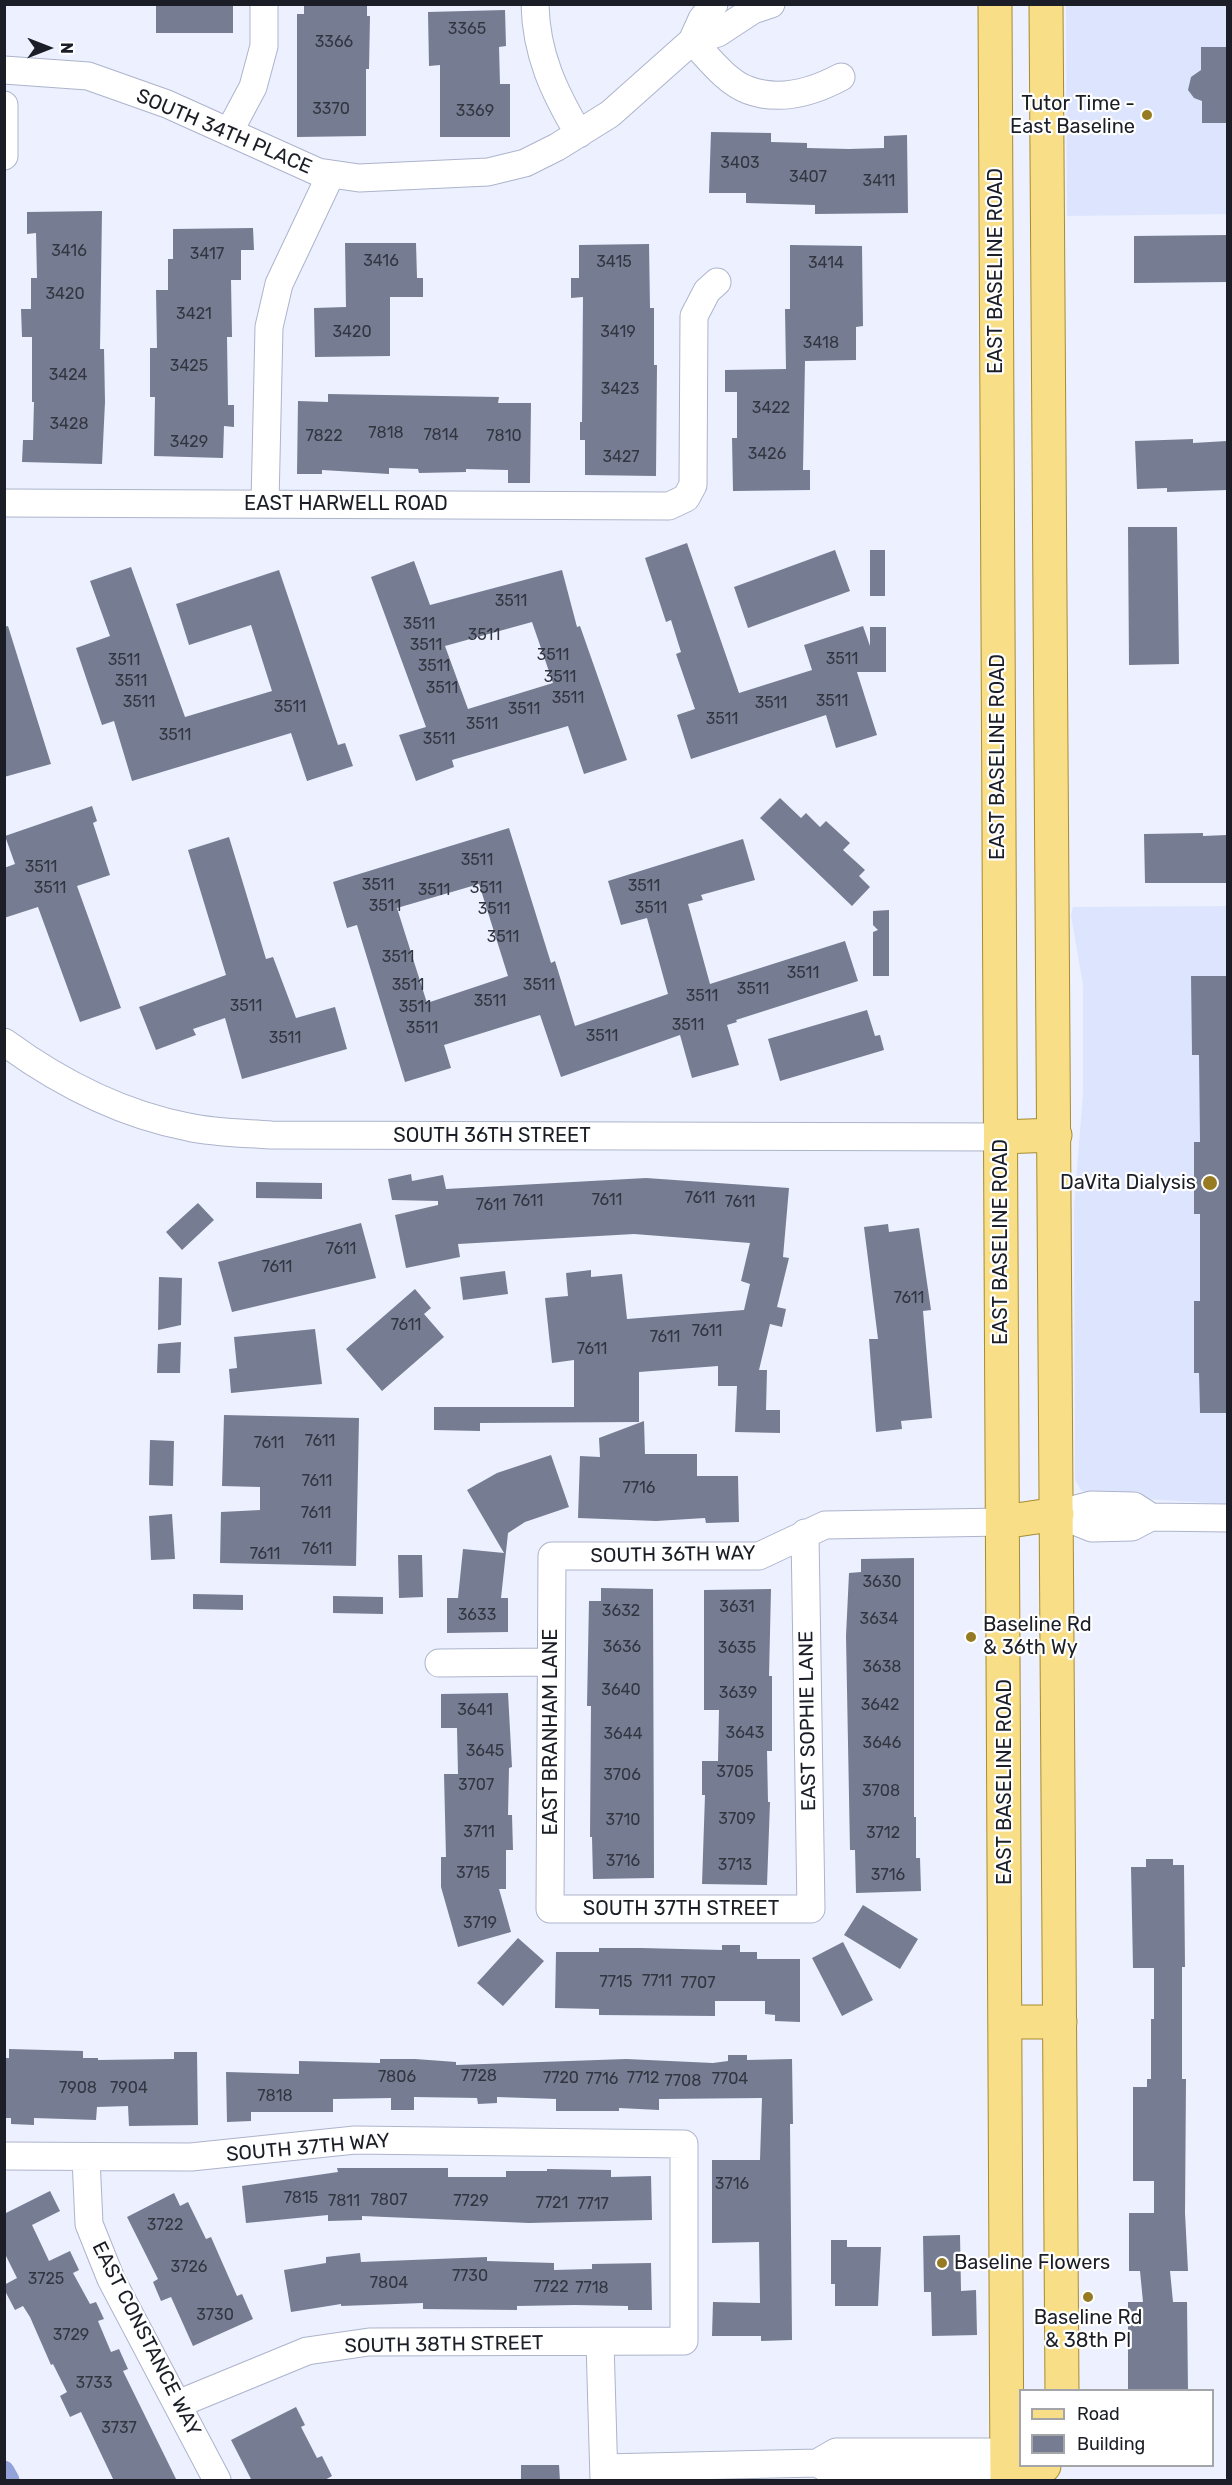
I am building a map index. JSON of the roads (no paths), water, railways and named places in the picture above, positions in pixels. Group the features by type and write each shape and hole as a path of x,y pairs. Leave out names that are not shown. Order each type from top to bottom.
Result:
{"main road":[{"name":"EAST BASELINE ROAD","path":"994,4 1006,2280 1021,2389"},
{"path":"1046,4 1062,2389"},
{"path":"999,772 1051,771"},
{"path":"1001,1137 1054,1135"},
{"path":"1003,1522 1057,1514"},
{"path":"1006,2022 1060,2022"},
{"path":"1006,2280 1028,2348 1029,2389"}],"street":[{"path":"228,132 253,87 259,67 264,46 264,4"},
{"path":"535,4 536,33 548,71 563,107 579,135"},
{"name":"SOUTH 34TH PLACE","path":"4,70 88,76 168,104 318,172 370,177 488,172 525,163 579,135 610,114 692,41 702,19 714,4"},
{"name":"SOUTH 34TH PLACE","path":"692,41 718,33 753,10 771,4"},
{"path":"692,41 725,74 747,90 796,95 818,89 842,77"},
{"path":"4,105 4,156"},
{"path":"265,503 269,327 279,284 331,174"},
{"name":"EAST HARWELL ROAD","path":"4,503 669,506 686,498 693,485 694,316 707,291 717,282"},
{"name":"SOUTH 36TH STREET","path":"4,1042 80,1091 136,1114 190,1128 271,1135 1001,1137"},
{"path":"1057,1514 1090,1505 1134,1506 1150,1517 1227,1518"},
{"name":"SOUTH 36TH WAY","path":"552,1556 759,1556 825,1525 1003,1522"},
{"name":"EAST SOPHIE LANE","path":"805,1533 811,1910"},
{"name":"EAST BRANHAM LANE","path":"550,1909 552,1556"},
{"path":"439,1663 551,1662"},
{"name":"SOUTH 37TH STREET","path":"550,1909 811,1910"},
{"name":"SOUTH 37TH WAY","path":"4,2156 191,2157 355,2140 684,2144 684,2341"},
{"name":"EAST CONSTANCE WAY","path":"86,2158 89,2224 111,2279 216,2481"},
{"name":"SOUTH 38TH STREET","path":"178,2404 307,2351 369,2342 684,2341"},
{"path":"600,2342 604,2474 817,2472 840,2476 898,2464 1033,2470"}],"waterway":[{"path":"4,2471 9,2480"}],"place":[{"name":"Tutor Time - East Baseline","path":"1147,115"},
{"name":"DaVita Dialysis","path":"1210,1183"},
{"name":"Baseline Rd & 36th Wy","path":"971,1637"},
{"name":"Baseline Flowers","path":"942,2263"},
{"name":"Baseline Rd & 38th Pl","path":"1088,2297"}]}
